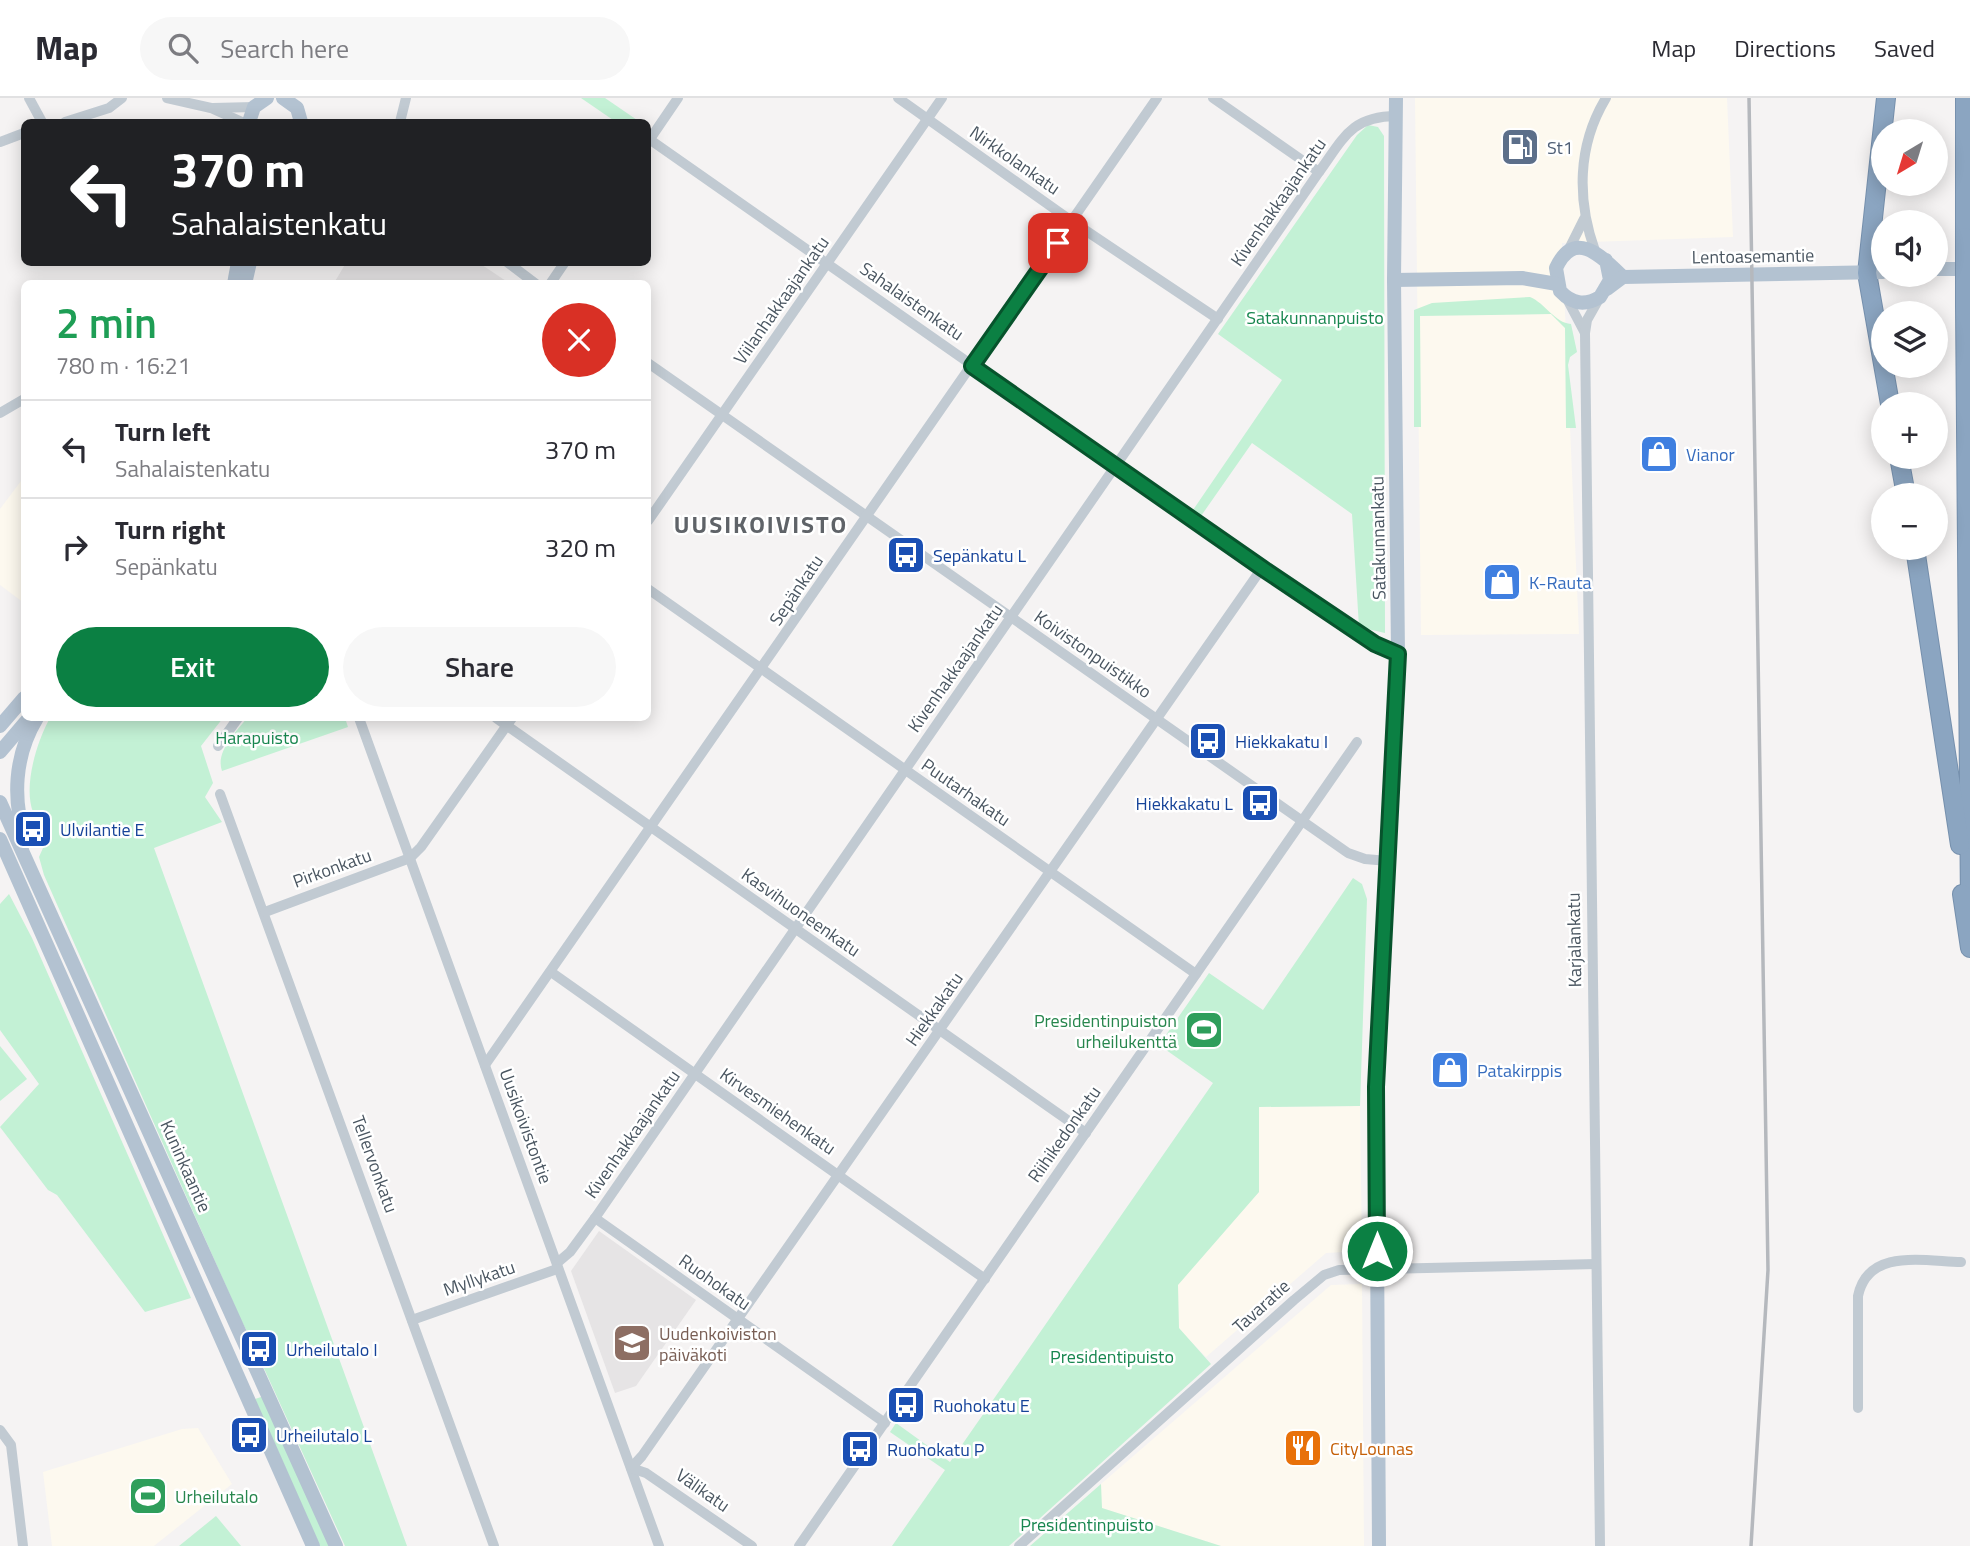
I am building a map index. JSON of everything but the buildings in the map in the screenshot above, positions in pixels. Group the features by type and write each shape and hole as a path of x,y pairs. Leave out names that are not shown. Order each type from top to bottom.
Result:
{"highway":[{"path":"1879,210 1886,98"},
{"path":"1965,98 1970,907"},
{"path":"1877,287 1889,392"},
{"path":"1917,560 1950,768 1970,948"}],"main road":[{"path":"251,119 254,107 267,98"},
{"path":"283,98 301,113"},
{"name":"Satakunnankatu","path":"1379,1546 1376,1087 1398,654 1394,280 1396,98"},
{"path":"1522,278 1556,268 1567,253 1585,248 1601,255 1623,277 1604,293 1582,303 1566,297 1557,284 1556,268"},
{"path":"1601,255 1611,275 1604,293"},
{"path":"1948,269 1970,270"},
{"name":"Lentoasemantie","path":"1623,277 1871,272"},
{"path":"1394,280 1522,278 1557,284"},
{"path":"0,726 21,702"},
{"path":"0,752 26,721"},
{"path":"36,721 20,756 19,818 56,922"},
{"name":"Kuninkaantie","path":"0,802 336,1546"},
{"path":"0,839 313,1546"}],"street":[{"path":"29,98 40,119"},
{"path":"74,119 109,108 122,98"},
{"path":"167,98 211,108 235,119"},
{"path":"401,119 406,98"},
{"path":"651,137 678,98"},
{"name":"Nirkkolankatu","path":"898,98 1073,222 1218,319"},
{"name":"Viilanhakkaajankatu","path":"651,518 942,98"},
{"name":"Sepänkatu","path":"485,1065 762,671 1157,98"},
{"path":"1213,98 1319,172"},
{"path":"1567,253 1584,219 1587,141 1606,98"},
{"path":"211,108 254,107"},
{"name":"Kivenhakkaajankatu","path":"557,1266 570,1252 695,1074 1319,172 1346,135 1365,120 1396,116"},
{"path":"0,142 21,134"},
{"name":"Sahalaistenkatu","path":"651,143 1262,568 1375,644 1398,654"},
{"path":"1584,219 1601,255"},
{"path":"512,266 531,280"},
{"name":"Karjalankatu","path":"1600,1546 1585,332 1587,320 1604,293"},
{"name":"Karjalankatu","path":"1566,297 1585,332"},
{"name":"Koivistonpuistikko","path":"651,365 1302,822 1348,853 1365,859 1388,862"},
{"path":"0,413 21,401"},
{"name":"Hiekkakatu","path":"631,1468 738,1320 1262,568"},
{"name":"Puutarhakatu","path":"651,591 1196,974"},
{"path":"218,746 236,721"},
{"name":"Uusikoivistontie","path":"360,721 659,1546"},
{"path":"410,858 421,847 509,721"},
{"name":"Kasvihuoneenkatu","path":"509,721 651,828 1086,1133"},
{"name":"Riihikedonkatu","path":"799,1546 1357,742"},
{"name":"Tellervonkatu","path":"220,794 494,1546"},
{"name":"Pirkonkatu","path":"265,912 410,858"},
{"name":"Kirvesmiehenkatu","path":"551,972 985,1279"},
{"name":"Ruohokatu","path":"594,1218 885,1423"},
{"path":"1857,1408 1858,1296 1861,1283 1878,1265 1893,1261 1961,1262"},
{"name":"Tavaratie","path":"1019,1546 1319,1279 1339,1270 1596,1264"},
{"name":"Myllykatu","path":"412,1320 557,1266"},
{"path":"0,1430 11,1445 23,1546"},
{"name":"Välikatu","path":"631,1468 646,1473 752,1546"}],"shaded area":[{"path":"1415,98 1727,98 1733,237 1562,243 1579,634 1421,635"},
{"path":"344,266 484,266 504,280 336,280"},
{"path":"21,481 21,601 0,585 0,509"},
{"path":"1360,1106 1362,1251 1326,1253 1206,1357 1178,1328 1178,1284 1259,1192 1259,1107"},
{"name":"Uudenkoiviston päiväkoti","path":"599,1231 696,1300 636,1386 615,1393 571,1271"},
{"path":"1362,1284 1364,1546 1221,1546 1101,1508 1101,1484 1331,1285"},
{"path":"198,1428 232,1484 154,1546 52,1546 43,1472 182,1429"}],"green space":[{"path":"581,98 605,98 636,119 612,119"},
{"name":"Satakunnanpuisto","path":"1368,125 1378,127 1384,136 1385,633 1359,627 1352,514 1252,443 1201,516 1193,510 1282,380 1218,334 1357,135"},
{"path":"1530,297 1560,320 1571,324 1577,352 1570,357 1568,365 1576,428 1566,428 1565,328 1551,314 1420,316 1421,427 1414,427 1414,310 1432,303"},
{"path":"49,721 221,721 201,746 213,783 205,797 222,822 154,848 407,1546 345,1546 262,1364 266,1361 258,1342 253,1343 241,1320 44,875 39,857 43,848 30,801 33,764"},
{"name":"Harapuisto","path":"244,721 346,721 348,727 222,771 221,757 232,736"},
{"name":"Presidentipuisto","path":"1353,878 1362,884 1367,899 1360,1106 1259,1107 1259,1192 1178,1285 1179,1328 1211,1364 1009,1546 892,1546 945,1470 890,1432 896,1423 950,1462 1213,1083 1159,1045 1209,973 1263,1010"},
{"path":"9,894 32,938 191,1298 145,1312 57,1195 48,1190 0,1127 39,1084 0,1030 0,904"},
{"path":"0,1046 27,1079 0,1101"},
{"path":"264,1396 332,1546 320,1546 255,1399"},
{"name":"Presidentinpuisto","path":"1101,1484 1102,1508 1221,1546 1030,1546"},
{"path":"216,1516 241,1546 179,1546"}],"railway":[{"path":"1749,98 1768,1270 1751,1546"}],"place":[{"name":"St1","path":"1520,147"},
{"name":"Vianor","path":"1659,454"},
{"name":"Sepänkatu L","path":"906,555"},
{"name":"K-Rauta","path":"1502,582"},
{"name":"Hiekkakatu I","path":"1208,741"},
{"name":"Hiekkakatu L","path":"1260,803"},
{"name":"Ulvilantie E","path":"33,829"},
{"name":"Presidentinpuiston urheilukenttä","path":"1204,1030"},
{"name":"Patakirppis","path":"1450,1070"},
{"name":"Uudenkoiviston päiväkoti","path":"632,1343"},
{"name":"Urheilutalo I","path":"259,1349"},
{"name":"Ruohokatu E","path":"906,1405"},
{"name":"Urheilutalo L","path":"249,1435"},
{"name":"CityLounas","path":"1303,1448"},
{"name":"Ruohokatu P","path":"860,1449"},
{"name":"Urheilutalo","path":"148,1496"}],"district":[{"name":"UUSIKOIVISTO","path":"761,524"}],"route":[{"path":"1058,243 972,366 1262,568 1375,644 1398,654 1376,1087 1377,1251"}]}
